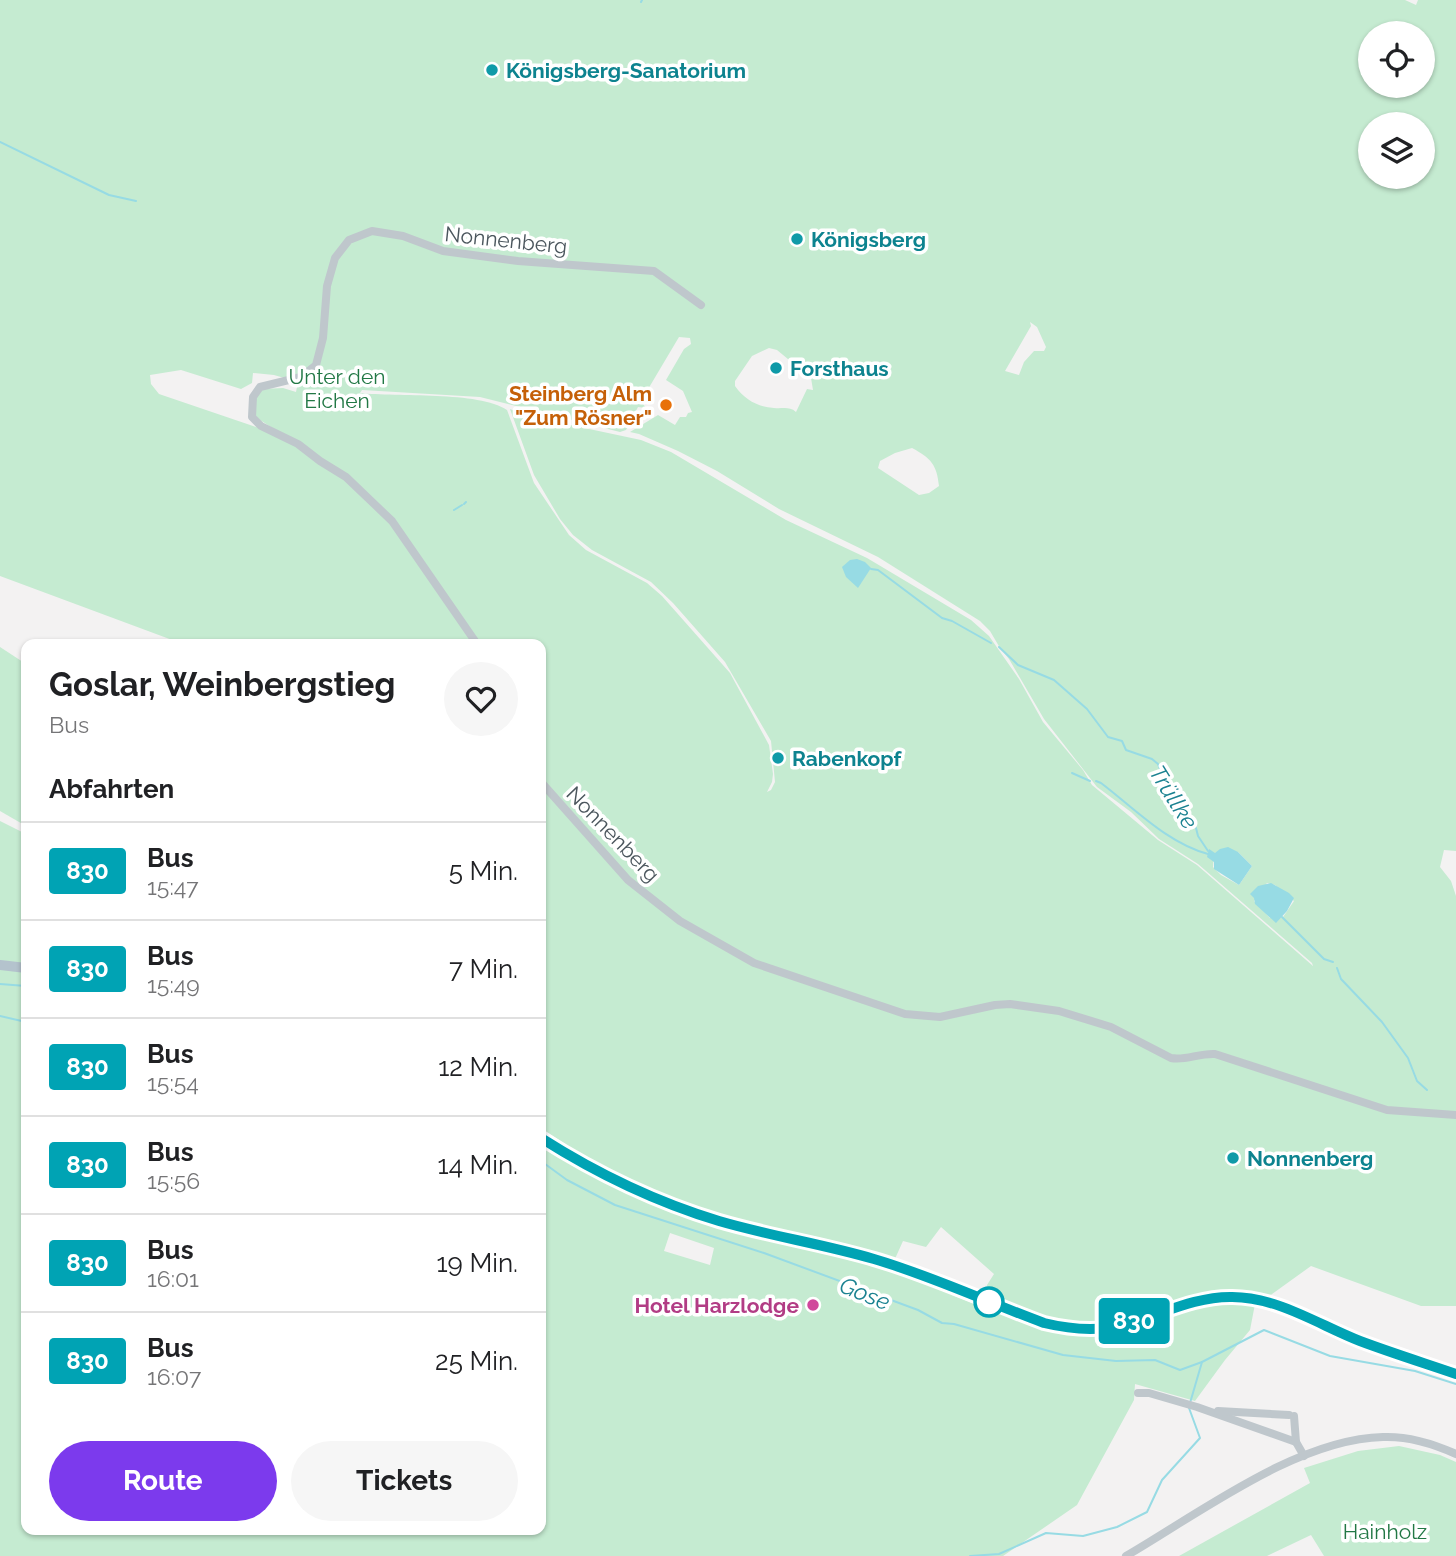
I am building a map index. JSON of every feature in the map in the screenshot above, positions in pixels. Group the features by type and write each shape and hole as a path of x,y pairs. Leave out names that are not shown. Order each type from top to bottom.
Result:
{"main road":[{"path":"0,965 21,967"},
{"path":"546,1141 586,1166 679,1207 719,1221 879,1261 1063,1328 1098,1329 1123,1325 1197,1301 1242,1298 1281,1308 1359,1341 1456,1374"}],"street":[{"name":"Nonnenberg","path":"474,639 392,521 346,477 298,444 261,426 253,416 253,397 260,387 301,377 316,365 323,338 327,286 335,258 341,248 360,234 386,232 443,251 518,261 654,271 701,305"},
{"name":"Nonnenberg","path":"546,788 628,880 680,921 754,963 905,1014 940,1017 995,1005 1039,1007 1111,1027 1171,1058 1179,1060 1214,1054 1387,1110 1456,1115"},
{"path":"1138,1393 1149,1393 1197,1407 1296,1442"},
{"path":"1208,1411 1291,1415 1296,1442 1304,1456"},
{"path":"1126,1556 1216,1502 1304,1456 1360,1439 1385,1437 1423,1442 1456,1454"}],"green space":[{"name":"Unter den Eichen","path":"0,0 1405,0 1416,5 1418,0 1456,0 1456,851 1444,850 1440,867 1451,881 1456,896 1456,1306 1421,1306 1311,1266 1268,1297 1209,1293 1121,1319 1097,1323 1063,1322 986,1293 987,1285 994,1274 941,1227 926,1247 903,1241 894,1261 748,1225 657,1196 576,1155 574,1150 546,1131 546,639 170,639 0,576","holes":["1030,322 1037,327 1046,347 1044,351 1034,351 1024,362 1019,375 1005,371 1031,326","679,337 690,338 691,344 684,349 666,380 683,391 692,412 686,417 680,417 675,425 658,415 630,432 678,451 779,509 878,557 980,621 1009,659 1044,719 1097,787 1131,812 1159,839 1198,864 1313,966 1197,865 1158,840 1092,785 1083,770 1043,722 1019,679 989,636 971,620 867,558 786,520 671,452 641,440 528,416 510,409 534,475 560,519 573,535 592,550 651,582 725,662 771,741 775,782 767,792 773,774 769,745 730,673 662,596 647,583 586,550 569,535 534,483 507,410 494,404 458,397 360,393 362,390 480,397 620,432 626,430 638,407 646,408 641,401","769,348 777,350 811,378 813,390 807,389 796,412 788,408 768,407 752,402 735,386 735,381 752,356","181,370 241,389 252,383 253,373 274,375 302,383 296,392 283,388 263,389 255,399 256,416 327,463 326,469 289,441 265,430 159,394 151,384 150,375","912,448 924,455 937,473 939,486 929,493 919,495 878,468 880,461","1238,852 1252,866 1239,885 1213,867 1214,853","1267,883 1275,885 1294,901 1283,917 1270,918 1254,901"]},
{"path":"0,647 21,661 21,823 0,811"},
{"path":"0,821 21,832 21,963 0,961"},
{"path":"0,968 21,970 21,1535 546,1535 546,1145 627,1190 855,1257 940,1286 952,1295 980,1306 1042,1326 1141,1323 1149,1327 1176,1314 1212,1303 1255,1304 1250,1330 1195,1401 1135,1384 1134,1400 1077,1505 1003,1556 0,1556","holes":["670,1233 714,1248 710,1265 664,1251"]},
{"name":"Hainholz","path":"1399,1446 1440,1455 1456,1462 1456,1556 1324,1556 1311,1535 1267,1556 1179,1556 1310,1483 1304,1468 1358,1451"}],"water":[{"path":"857,559 871,568 858,588 846,577 842,567 850,560"},
{"path":"1228,847 1238,852 1252,866 1239,885 1214,869 1214,862 1207,857 1209,849 1215,853"},
{"path":"1271,883 1294,898 1276,923 1255,904 1250,894 1258,886"}],"waterway":[{"path":"0,142 109,195 136,201"},
{"path":"454,510 462,505"},
{"name":"Trüllke","path":"871,569 878,570 942,618 991,643"},
{"name":"Trüllke","path":"999,647 1018,665 1054,680 1087,709 1108,737 1122,741 1126,750 1152,759 1158,764 1170,793 1196,828 1208,851"},
{"path":"1072,773 1090,781"},
{"path":"1096,781 1165,833 1208,854"},
{"name":"Trüllke","path":"1282,917 1324,959 1333,962"},
{"name":"Trüllke","path":"1337,968 1341,979 1382,1022 1408,1058 1417,1081 1427,1090"},
{"name":"Gose","path":"0,984 21,986"},
{"path":"0,1016 21,1021"},
{"name":"Gose","path":"546,1165 567,1180 615,1205 764,1253 918,1310 942,1323 954,1324 1063,1355 1116,1361 1155,1360 1180,1370 1202,1362"},
{"path":"1190,1403 1202,1362 1264,1330 1330,1356 1415,1371 1456,1384"},
{"path":"970,1556 999,1554 1046,1533 1083,1536 1117,1527 1147,1512 1162,1480 1200,1438 1189,1408"}],"bus line":[{"name":"830","path":"546,1141 586,1166 679,1207 719,1221 879,1261 1063,1328 1098,1329 1123,1325 1197,1301 1242,1298 1270,1304 1359,1341 1456,1374"}],"place":[{"name":"Königsberg-Sanatorium","path":"492,70"},
{"name":"Königsberg","path":"797,239"},
{"name":"Forsthaus","path":"776,368"},
{"name":"Steinberg Alm \"Zum Rösner\"","path":"666,405"},
{"name":"Rabenkopf","path":"778,758"},
{"name":"Nonnenberg","path":"1233,1158"},
{"name":"Hotel Harzlodge","path":"813,1305"}]}
